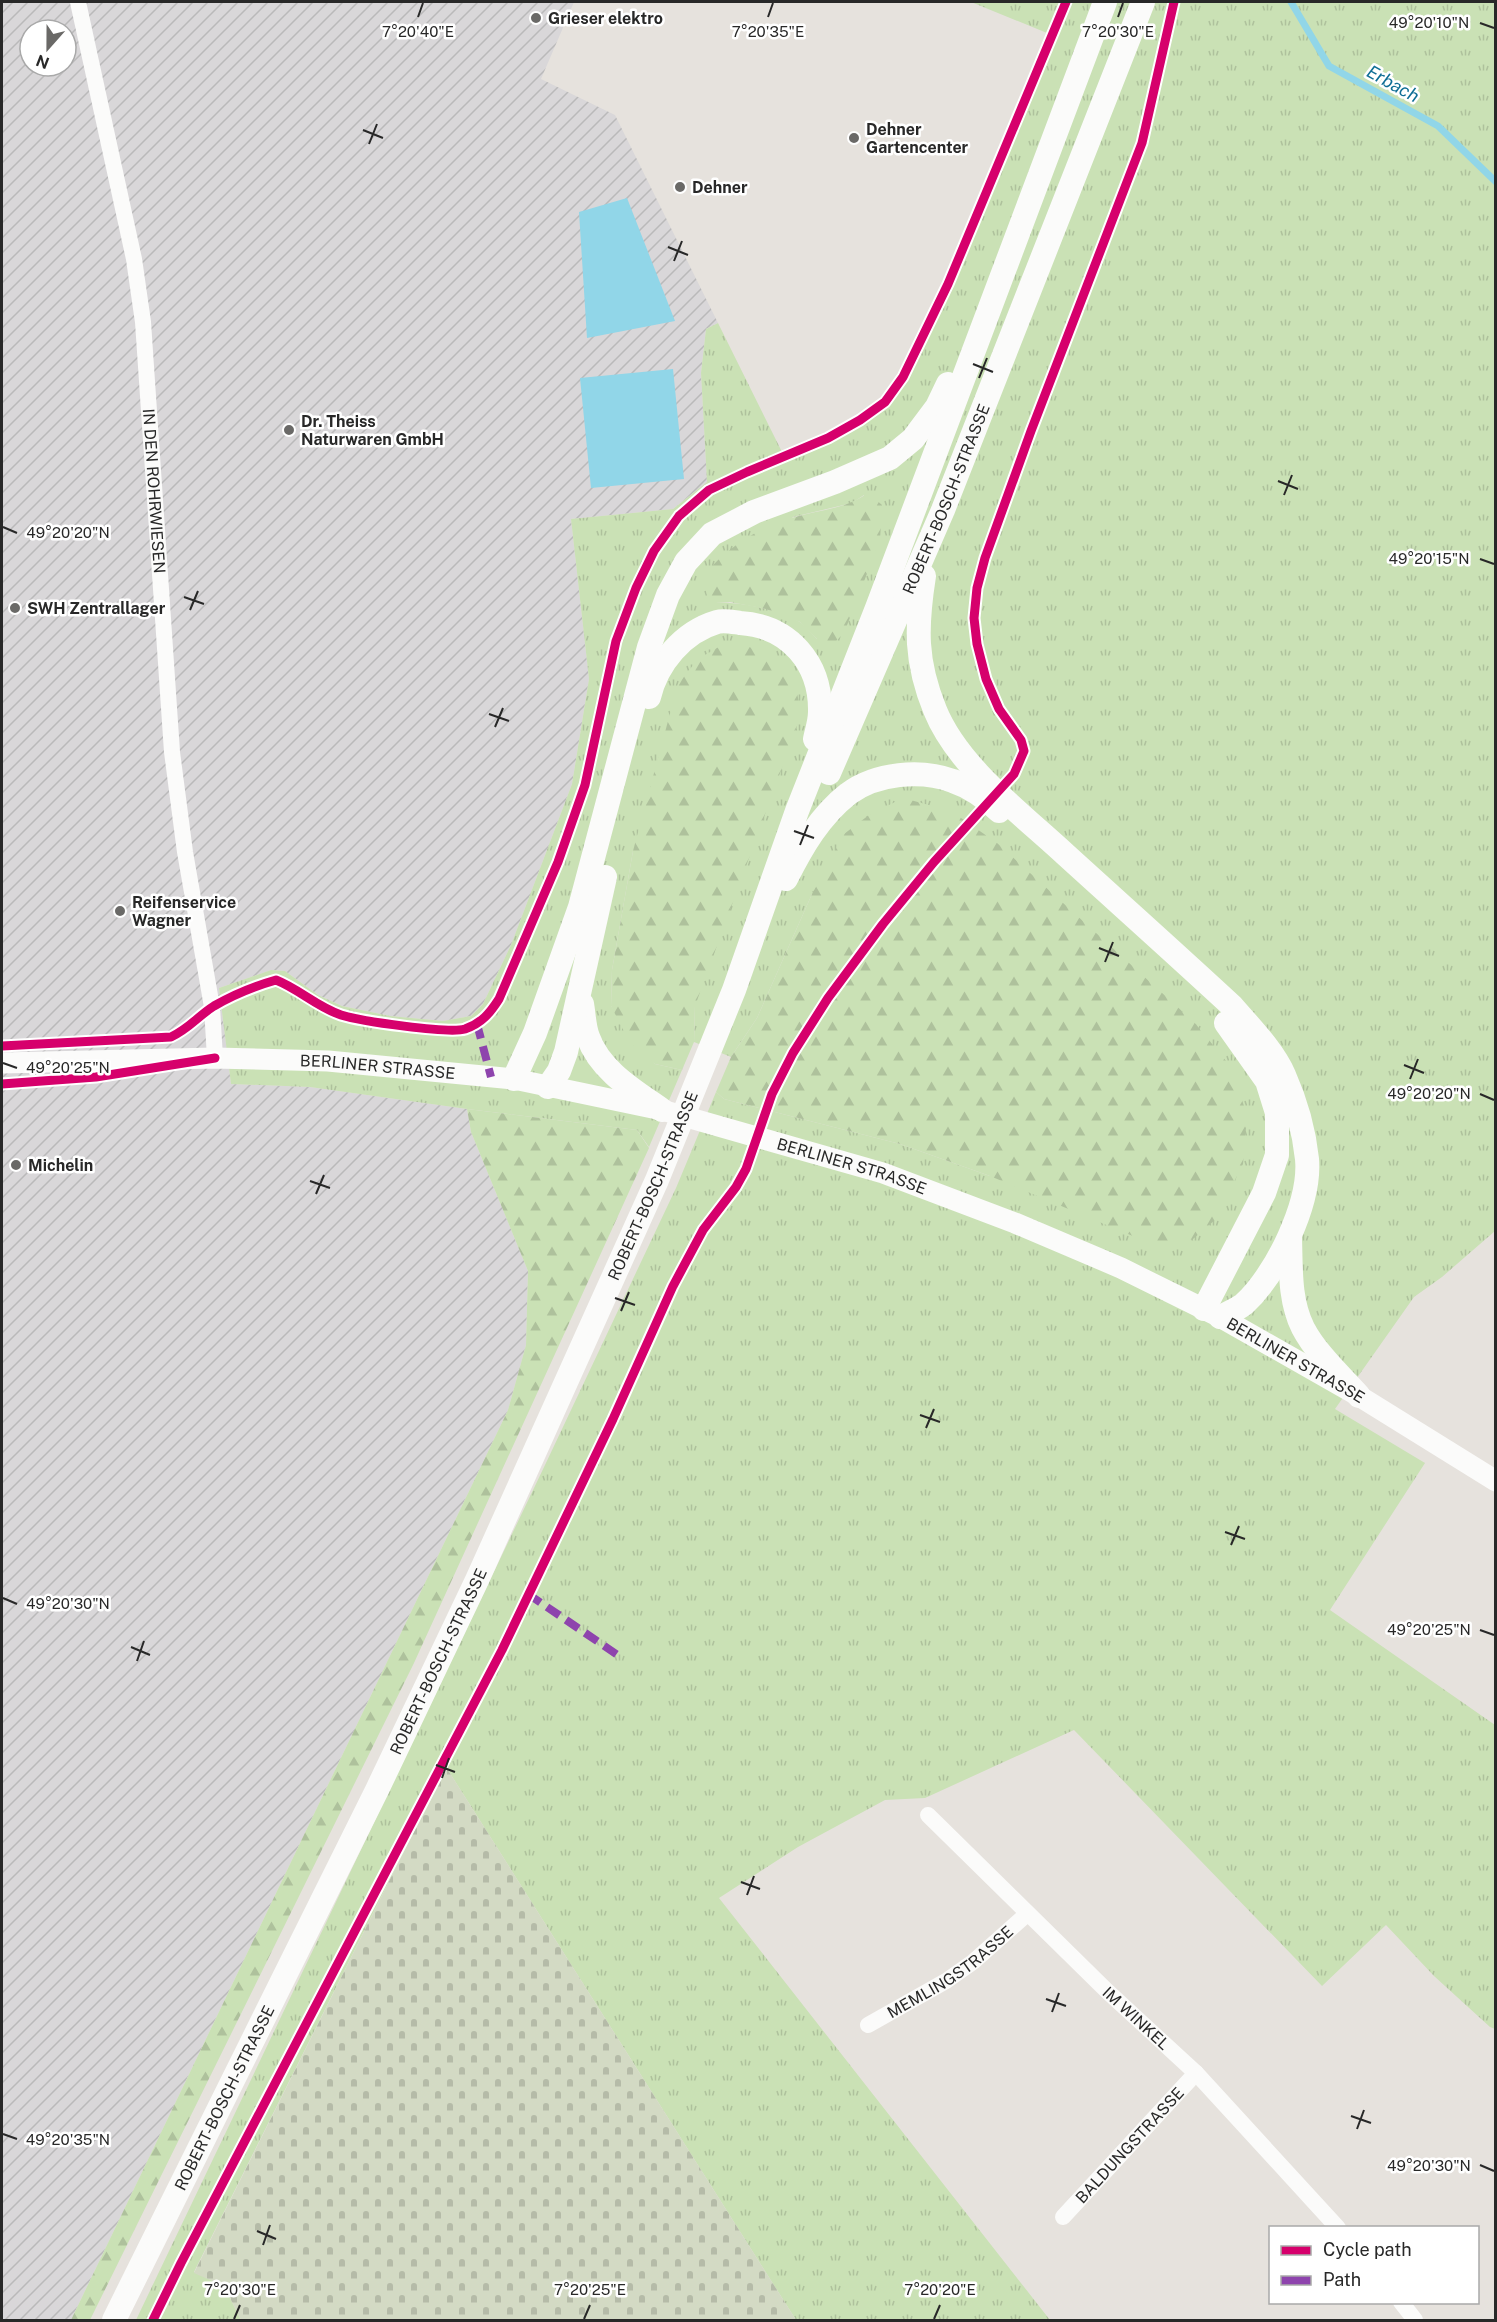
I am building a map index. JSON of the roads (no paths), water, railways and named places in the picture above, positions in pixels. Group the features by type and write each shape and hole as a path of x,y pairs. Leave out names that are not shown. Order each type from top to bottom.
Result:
{"main road":[{"name":"ROBERT-BOSCH-STRASSE","path":"114,2320 377,1790 477,1580 657,1180 734,990 797,811 877,608 1105,2"},
{"name":"ROBERT-BOSCH-STRASSE","path":"734,990 943,510 1143,2"},
{"path":"514,1079 535,1033 580,907 649,647 668,595 686,562 712,534 754,512 835,482 890,458 913,439 937,407 962,354 1069,94"},
{"path":"943,510 925,566 917,636 923,675 936,712 956,747 983,788 1232,1005 1284,1073 1300,1116 1307,1161 1305,1188 1290,1237 1264,1281 1243,1305 1212,1313"},
{"path":"548,1087 559,1071 567,1052 600,900 651,688 665,659 691,634 719,621 754,624 785,636 806,658 819,687 821,714 797,811"},
{"path":"770,910 796,857 817,826 849,794 864,784 891,776 922,774 983,788"},
{"path":"1006,808 1224,1020 1267,1081 1277,1113 1277,1155 1264,1193 1212,1313"},
{"path":"580,994 588,1038 602,1061 621,1081 662,1110"},
{"path":"1290,1237 1294,1303 1304,1329 1326,1359 1359,1396"}],"street":[{"name":"IN DEN ROHRWIESEN","path":"78,2 134,259 143,322 172,752 185,852 212,1007 215,1058"},
{"name":"BERLINER STRASSE","path":"2,1063 215,1058 328,1061 514,1079 662,1110 883,1173 946,1196 1121,1268 1212,1313 1359,1396 1496,1481"},
{"name":"IM WINKEL","path":"928,1815 1027,1914 1196,2073 1336,2226"},
{"name":"MEMLINGSTRASSE","path":"868,2025 946,1981 973,1962 1027,1914"},
{"name":"BALDUNGSTRASSE","path":"1063,2217 1196,2073"},
{"path":"1403,2304 1415,2320"}],"water":[{"path":"627,198 675,321 587,338 579,212"},
{"path":"673,369 684,479 591,488 580,378"}],"waterway":[{"name":"Erbach","path":"1291,2 1329,66 1438,126 1496,182"}],"place":[{"name":"Grieser elektro","path":"536,18"},
{"name":"Dehner Gartencenter","path":"854,138"},
{"name":"Dehner","path":"680,187"},
{"name":"Dr. Theiss Naturwaren GmbH","path":"289,430"},
{"name":"SWH Zentrallager","path":"15,608"},
{"name":"Reifenservice Wagner","path":"120,911"},
{"name":"Michelin","path":"16,1165"}]}
